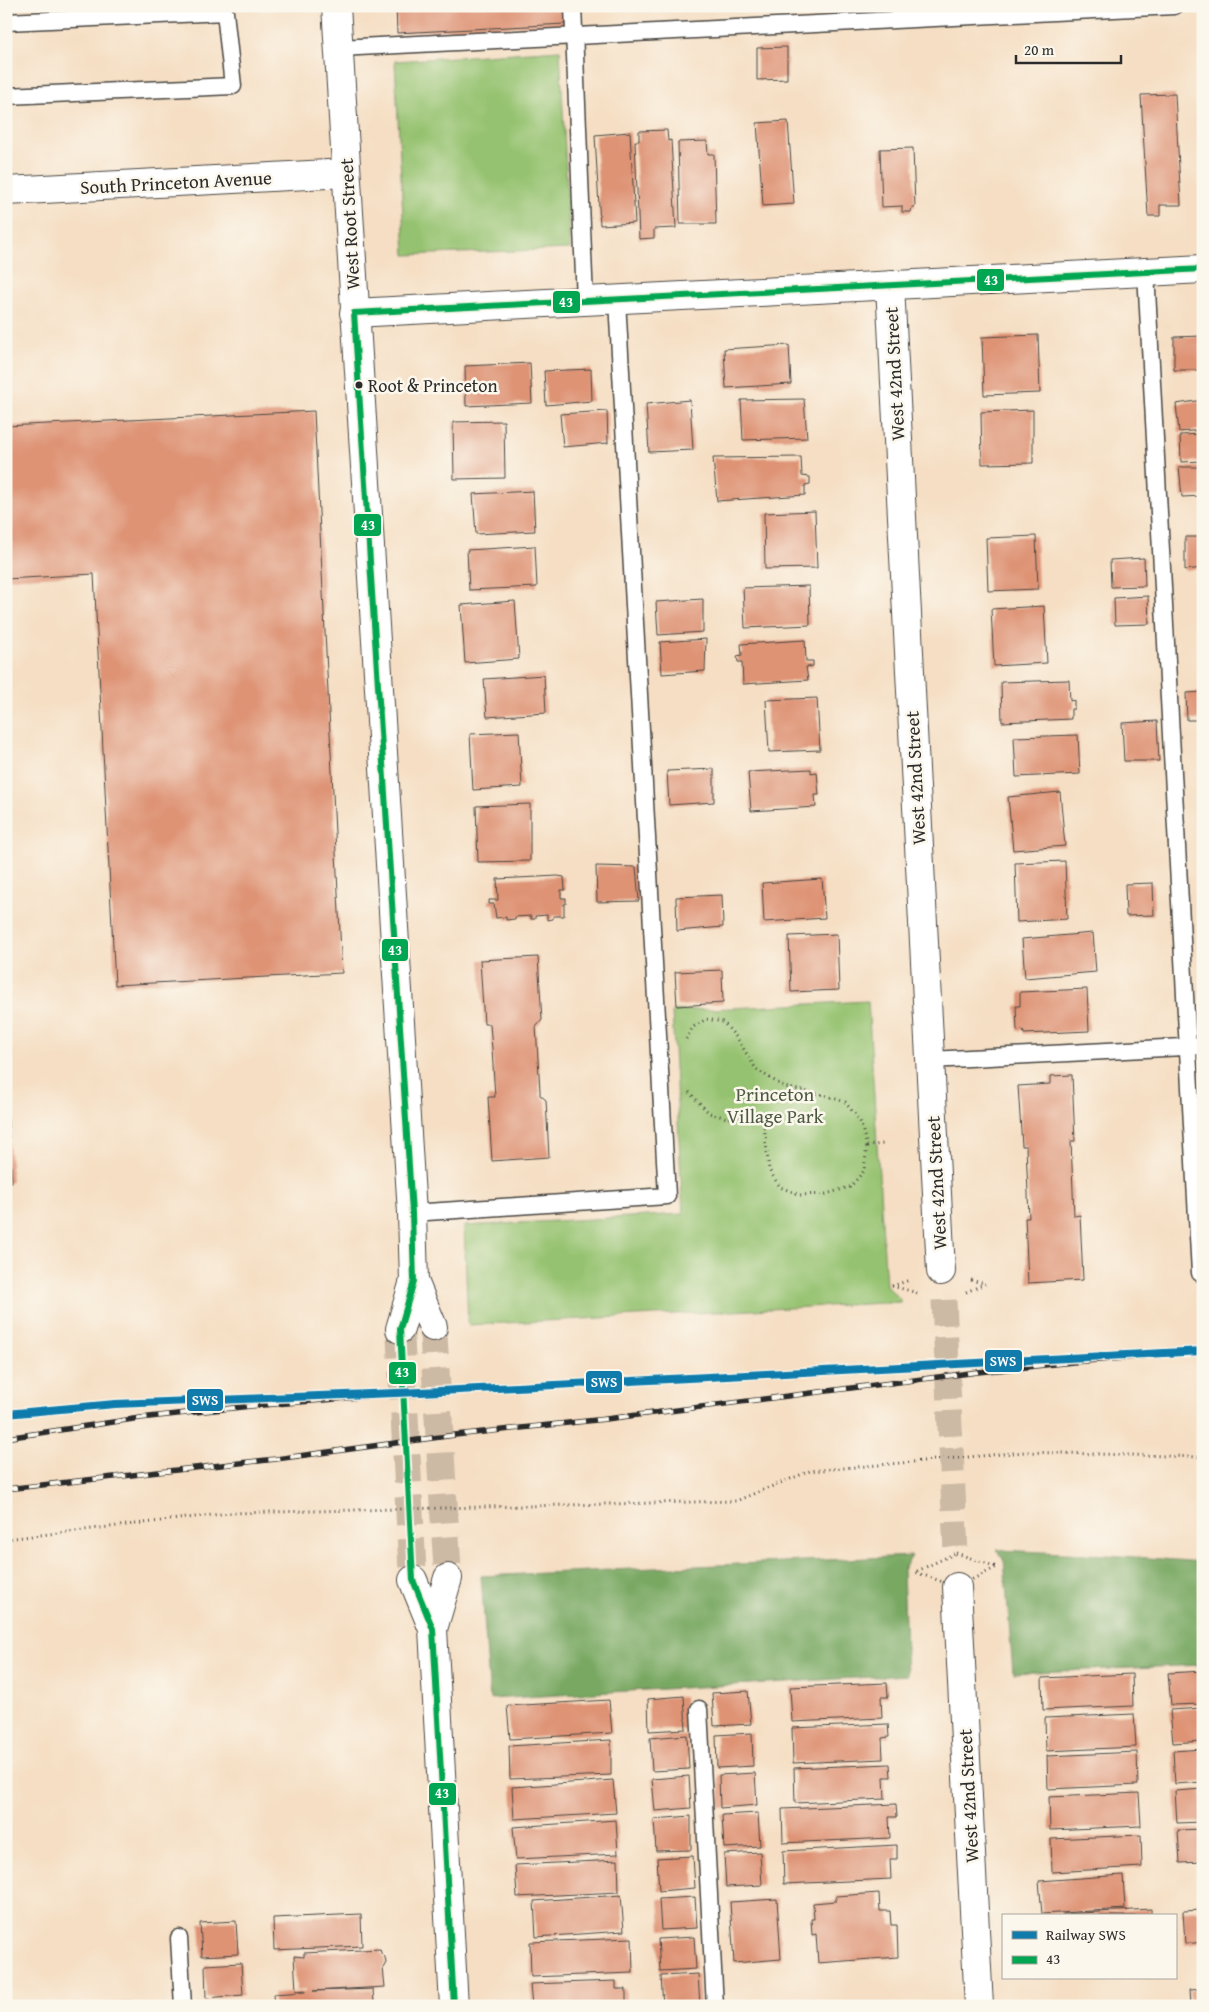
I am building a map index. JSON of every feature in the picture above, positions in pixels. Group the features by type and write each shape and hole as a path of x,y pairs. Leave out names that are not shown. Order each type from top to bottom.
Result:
{"street":[{"name":"West Root Street","path":"336,6 412,1213 414,1280 400,1329"},
{"name":"South Princeton Avenue","path":"6,191 346,173"},
{"path":"354,313 1203,269"},
{"name":"West 42nd Street","path":"890,285 941,1271"},
{"name":"West Root Street","path":"414,1280 433,1326"},
{"path":"448,1578 434,1630 454,2006"},
{"path":"413,1580 434,1630"},
{"name":"West 42nd Street","path":"957,1587 979,2006"}],"lane":[{"path":"573,6 586,301"},
{"path":"339,48 1174,6"},
{"path":"6,22 225,12 232,86 6,96"},
{"path":"1146,272 1195,1046 1200,1273"},
{"path":"412,1213 667,1196 617,300"},
{"path":"930,1060 1195,1046"},
{"path":"699,1709 715,2006"},
{"path":"179,1938 183,2006"}],"path":[{"path":"682,1046 692,1027 706,1019 723,1022 737,1038 756,1069 784,1087 824,1095 845,1102 860,1121 867,1146 864,1171 850,1187 826,1194 800,1195 780,1186 769,1170 763,1116 727,1118 709,1113 690,1093 687,1086"},
{"path":"867,1146 883,1144"},
{"path":"6,1540 230,1513 736,1501 810,1470 1025,1452 1203,1457"}],"green space":[{"path":"560,50 570,249 405,255 395,61"},
{"name":"Princeton Village Park","path":"868,1001 886,1285 902,1302 468,1325 464,1226 683,1214 672,1011"},
{"path":"997,1550 1203,1562 1203,1665 1013,1673 1004,1560"},
{"path":"912,1556 903,1570 907,1675 490,1699 481,1576"}],"building":[{"path":"396,6 564,6 565,24 397,33"},
{"path":"787,47 787,79 757,80 757,48"},
{"path":"1175,94 1181,205 1160,205 1160,216 1148,216 1141,95"},
{"path":"788,121 794,204 763,206 757,123"},
{"path":"667,130 668,141 671,140 676,228 654,229 654,238 639,239 635,141 639,141 639,131"},
{"path":"630,132 635,223 600,225 595,135"},
{"path":"707,141 708,154 714,154 716,224 680,224 678,142"},
{"path":"913,148 915,207 912,207 911,212 902,212 902,206 882,207 880,149"},
{"path":"1038,335 1040,393 984,395 982,337"},
{"path":"1203,336 1203,370 1174,370 1174,337"},
{"path":"789,345 791,384 726,388 724,349"},
{"path":"530,363 532,403 466,406 465,366"},
{"path":"591,369 592,401 546,405 544,371"},
{"path":"804,399 807,438 743,440 741,400"},
{"path":"690,400 693,450 649,452 646,404"},
{"path":"1203,400 1203,430 1179,432 1176,404"},
{"path":"1033,410 1033,463 982,464 981,412"},
{"path":"314,411 342,973 115,985 94,574 6,579 6,426"},
{"path":"607,411 608,443 563,447 560,414"},
{"path":"504,421 505,478 454,479 453,422"},
{"path":"1203,434 1203,461 1181,462 1180,435"},
{"path":"801,457 802,476 810,477 810,484 805,485 805,495 717,501 713,458"},
{"path":"1179,467 1203,467 1203,496 1182,497"},
{"path":"533,491 535,531 476,534 473,494"},
{"path":"815,511 817,568 765,569 764,513"},
{"path":"1036,536 1038,589 988,591 986,538"},
{"path":"1185,537 1203,537 1203,568 1185,570"},
{"path":"535,546 537,587 469,590 467,550"},
{"path":"1144,558 1145,586 1111,587 1110,560"},
{"path":"809,586 810,625 745,628 743,588"},
{"path":"1148,596 1149,624 1115,625 1114,598"},
{"path":"703,599 703,632 658,635 656,602"},
{"path":"515,601 519,659 465,663 461,605"},
{"path":"1044,606 1047,663 994,666 991,609"},
{"path":"706,639 705,671 662,674 660,642"},
{"path":"805,640 806,661 813,661 813,666 806,667 808,680 743,684 742,662 738,662 737,656 742,655 741,644"},
{"path":"544,675 546,713 487,717 484,679"},
{"path":"1069,680 1070,701 1074,700 1074,709 1071,709 1071,719 1002,722 1001,682"},
{"path":"1203,692 1203,720 1187,720 1186,693"},
{"path":"817,698 820,750 769,752 766,700"},
{"path":"1157,721 1159,761 1124,761 1122,723"},
{"path":"519,732 522,787 473,790 470,734"},
{"path":"1078,735 1080,774 1016,777 1014,737"},
{"path":"714,769 714,802 669,805 667,771"},
{"path":"811,769 811,773 817,772 819,795 815,795 816,807 751,811 748,772"},
{"path":"1060,792 1065,846 1013,850 1008,797"},
{"path":"530,804 530,861 478,862 476,806"},
{"path":"1065,861 1067,919 1017,922 1015,863"},
{"path":"596,866 636,867 639,901 597,902"},
{"path":"564,877 565,890 561,890 561,898 566,898 564,916 553,916 553,919 547,920 547,915 535,916 535,919 531,919 531,916 515,917 515,919 506,920 506,917 496,918 494,904 489,904 489,900 498,900 497,879"},
{"path":"822,879 825,918 764,922 762,883"},
{"path":"1153,883 1154,915 1126,916 1125,884"},
{"path":"722,895 723,927 677,931 676,897"},
{"path":"1093,933 1096,972 1025,978 1022,939"},
{"path":"837,934 839,990 791,992 789,936"},
{"path":"538,957 542,1020 536,1027 540,1095 546,1100 549,1157 492,1161 488,1097 495,1097 490,1024 484,1024 480,960"},
{"path":"722,970 723,1003 677,1006 675,972"},
{"path":"1087,989 1089,1031 1024,1034 1023,1030 1017,1031 1016,1006 1020,1006 1020,992"},
{"path":"1072,1075 1075,1141 1071,1141 1074,1216 1080,1215 1083,1280 1028,1283 1025,1218 1029,1218 1026,1146 1022,1146 1018,1086 1050,1084 1050,1076"},
{"path":"6,1119 8,1119 12,1182 6,1183"},
{"path":"1203,1671 1203,1704 1171,1705 1168,1673"},
{"path":"1132,1674 1133,1706 1043,1710 1042,1678"},
{"path":"887,1683 888,1697 881,1697 882,1718 792,1722 790,1687"},
{"path":"748,1691 751,1724 714,1726 712,1693"},
{"path":"684,1696 686,1729 649,1731 648,1699"},
{"path":"609,1700 612,1733 510,1739 507,1706"},
{"path":"1203,1708 1203,1741 1173,1743 1170,1710"},
{"path":"1134,1714 1136,1747 1046,1751 1045,1718"},
{"path":"888,1724 889,1737 882,1738 883,1759 793,1763 792,1728"},
{"path":"752,1733 753,1766 717,1768 716,1735"},
{"path":"687,1735 689,1769 652,1771 650,1738"},
{"path":"611,1740 611,1775 510,1779 509,1746"},
{"path":"1203,1749 1203,1782 1175,1784 1173,1751"},
{"path":"1137,1752 1138,1785 1048,1789 1047,1756"},
{"path":"890,1764 891,1777 884,1777 885,1799 795,1803 794,1768"},
{"path":"755,1773 757,1805 720,1808 719,1775"},
{"path":"689,1776 691,1808 655,1811 652,1779"},
{"path":"613,1780 616,1813 514,1819 512,1787"},
{"path":"1203,1789 1203,1822 1177,1823 1175,1791"},
{"path":"1139,1793 1141,1826 1050,1830 1049,1797"},
{"path":"896,1804 897,1817 889,1817 890,1838 783,1843 782,1809"},
{"path":"758,1813 760,1846 724,1848 722,1815"},
{"path":"691,1816 691,1850 656,1851 654,1819"},
{"path":"616,1820 618,1854 516,1859 513,1827"},
{"path":"1203,1829 1203,1862 1180,1863 1178,1830"},
{"path":"1141,1835 1142,1867 1052,1872 1051,1839"},
{"path":"897,1845 897,1859 890,1859 891,1879 784,1884 783,1851"},
{"path":"760,1852 762,1885 726,1887 724,1854"},
{"path":"693,1856 695,1888 659,1891 657,1858"},
{"path":"618,1860 619,1892 517,1897 515,1865"},
{"path":"1123,1875 1125,1909 1042,1914 1039,1881"},
{"path":"879,1893 880,1911 890,1911 891,1925 897,1925 898,1957 818,1963 816,1934 812,1935 813,1903 836,1901 836,1896"},
{"path":"621,1895 624,1931 536,1937 534,1901"},
{"path":"695,1897 697,1928 661,1930 659,1899"},
{"path":"777,1899 781,1959 734,1963 730,1902"},
{"path":"1151,1909 1151,1914 1063,1914"},
{"path":"1203,1910 1203,1942 1185,1944 1183,1911"},
{"path":"361,1914 362,1946 274,1950 273,1918"},
{"path":"236,1921 238,1954 202,1956 200,1923"},
{"path":"694,1937 696,1969 660,1971 658,1939"},
{"path":"632,1938 633,1973 531,1977 530,1942"},
{"path":"380,1949 386,1963 383,1968 385,1987 313,1991 373,1989 374,2003 378,2003 378,2006 274,2006 273,1994 305,1992 305,1990 296,1991 294,1956 304,1957 304,1953"},
{"path":"241,1963 243,1995 206,1998 205,1965"},
{"path":"698,1974 700,2006 663,2006 661,1976"},
{"path":"616,1981 616,1989 626,1989 626,2002 616,2001 617,2006 532,2006 530,1984"},
{"path":"1203,1989 1203,2006 1190,2006 1189,1990"},
{"path":"131,2002 131,2006 75,2006 75,2004"},
{"path":"243,2003 243,2006 205,2006 205,2004"}],"tunnel":[{"path":"944,1300 956,1553"},
{"path":"433,1327 448,1578"},
{"path":"400,1329 413,1580"}],"railway":[{"path":"6,1489 276,1459 455,1435 606,1419 978,1372 1073,1362 1203,1352"},
{"path":"6,1438 140,1418 251,1406 421,1392"}],"rail line":[{"name":"SWS","path":"6,1414 115,1404 421,1392 1203,1351"}],"transit line":[{"name":"43","path":"354,313 1203,269"},
{"name":"43","path":"354,313 412,1213 414,1281 400,1329 413,1580 433,1629 454,2006"}],"place":[{"name":"Root & Princeton","path":"359,385"}]}
